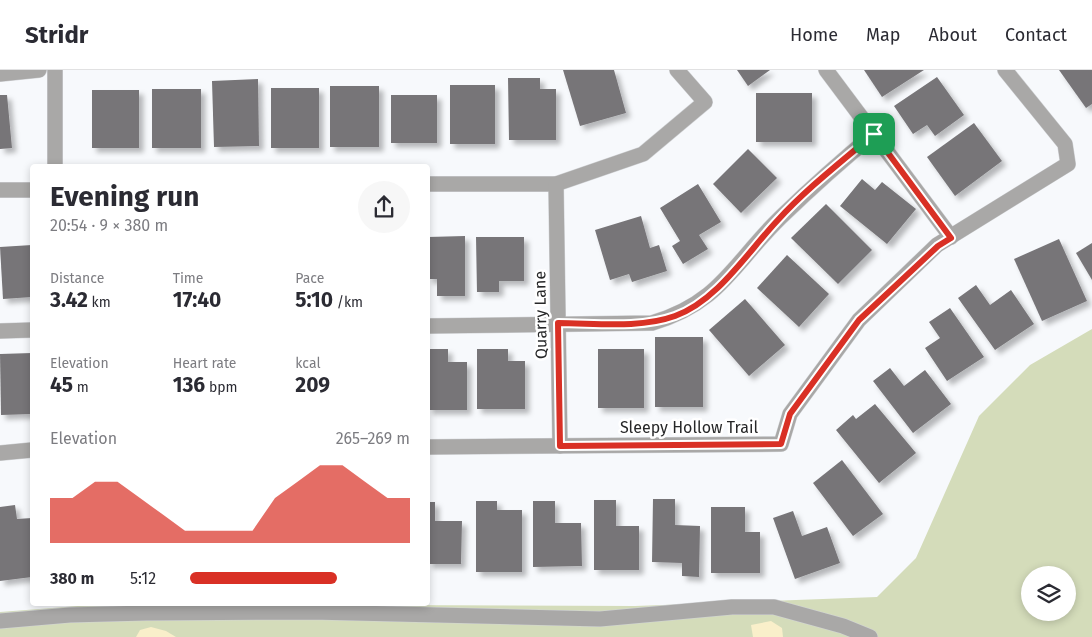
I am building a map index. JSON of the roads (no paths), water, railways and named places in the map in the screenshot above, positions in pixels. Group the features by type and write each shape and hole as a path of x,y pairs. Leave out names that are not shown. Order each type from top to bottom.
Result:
{"street":[{"path":"0,74 39,70"},
{"path":"55,70 55,164"},
{"path":"430,184 556,184 643,154 705,102 677,70"},
{"path":"826,70 951,238"},
{"name":"Sleepy Hollow Trail","path":"430,447 781,444 790,414 859,320 938,246 1068,164 1065,144 1005,70"},
{"path":"430,326 652,323 677,316 713,293 778,220 874,134"},
{"name":"Quarry Lane","path":"556,184 560,446"},
{"path":"0,190 30,190"},
{"path":"0,331 30,330"},
{"path":"0,453 30,450"},
{"path":"0,621 136,613 312,612 600,619 732,607 774,607 843,626 870,637"}]}
